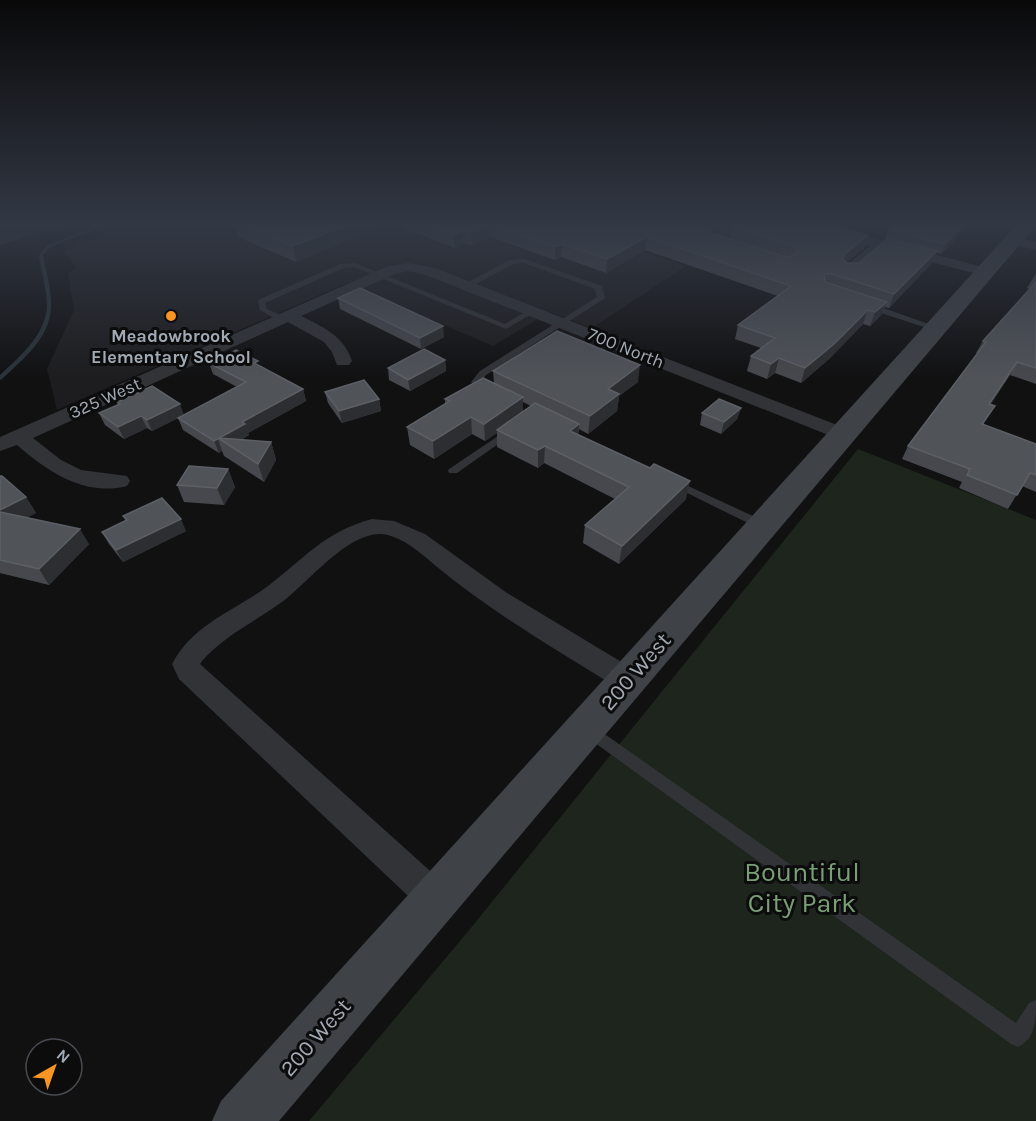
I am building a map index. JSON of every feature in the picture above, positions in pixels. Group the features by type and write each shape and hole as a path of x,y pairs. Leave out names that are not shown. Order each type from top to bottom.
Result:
{"main road":[{"name":"200 West","path":"242,1121 983,274"}],"street":[{"name":"700 North","path":"438,274 843,434"},
{"name":"325 West","path":"0,445 382,275"},
{"path":"285,318 335,342 342,351 343,361"},
{"path":"20,436 65,474 89,481 119,481"},
{"path":"436,899 189,670 186,664 189,656 207,640 279,591 343,540 372,526 383,526 405,533 427,546 500,602 628,680"}],"lane":[{"path":"285,318 264,310 261,302 324,274"},
{"path":"467,285 488,274"},
{"path":"495,396 478,387 476,382 478,377 601,298 599,288 561,274"},
{"path":"382,275 506,327 533,311"},
{"path":"858,302 936,328"},
{"path":"453,471 515,427"},
{"path":"661,476 763,525"},
{"path":"586,728 1018,1037 1036,1011"}],"shaded area":[{"path":"68,274 673,274 592,328 549,312 493,346 347,283 57,410 47,369 74,310"}],"green space":[{"name":"Bountiful City Park","path":"858,449 1036,520 1036,1121 309,1121 470,929"}],"building":[{"path":"757,274 824,274 825,282 887,302 875,312 868,310 834,344 805,368 779,358 771,364 751,356 775,338 738,325 791,286"},
{"path":"833,274 914,274 894,294"},
{"path":"1036,282 1036,368 1017,362 989,404 995,406 982,424 1036,444 1036,475 1030,473 1017,495 967,475 970,469 908,446 986,342 983,341"},
{"path":"360,288 443,326 420,338 338,298"},
{"path":"557,331 640,365 608,389 619,394 590,416 493,371"},
{"path":"424,349 445,360 408,380 388,368"},
{"path":"236,350 258,361 254,363 303,389 242,422 245,424 214,441 178,418 246,382 209,363"},
{"path":"483,378 523,397 484,424 471,417 433,441 407,427 450,401 445,399"},
{"path":"364,380 379,399 339,411 325,392"},
{"path":"152,386 180,404 147,420 141,416 118,427 99,413 120,404 117,402"},
{"path":"719,399 741,408 724,422 702,413"},
{"path":"535,403 579,424 570,431 650,468 654,464 690,481 622,546 585,525 629,487 545,446 538,450 497,430"},
{"path":"218,438 271,442 258,464"},
{"path":"189,466 228,469 217,488 177,485"},
{"path":"0,476 26,497 0,510"},
{"path":"162,498 181,519 116,550 102,532 127,520 123,516"},
{"path":"0,512 80,529 39,569 0,560"}],"waterway":[{"path":"0,378 32,347 44,328 49,307 45,274"}],"place":[{"name":"Meadowbrook Elementary School","path":"171,316"}]}
